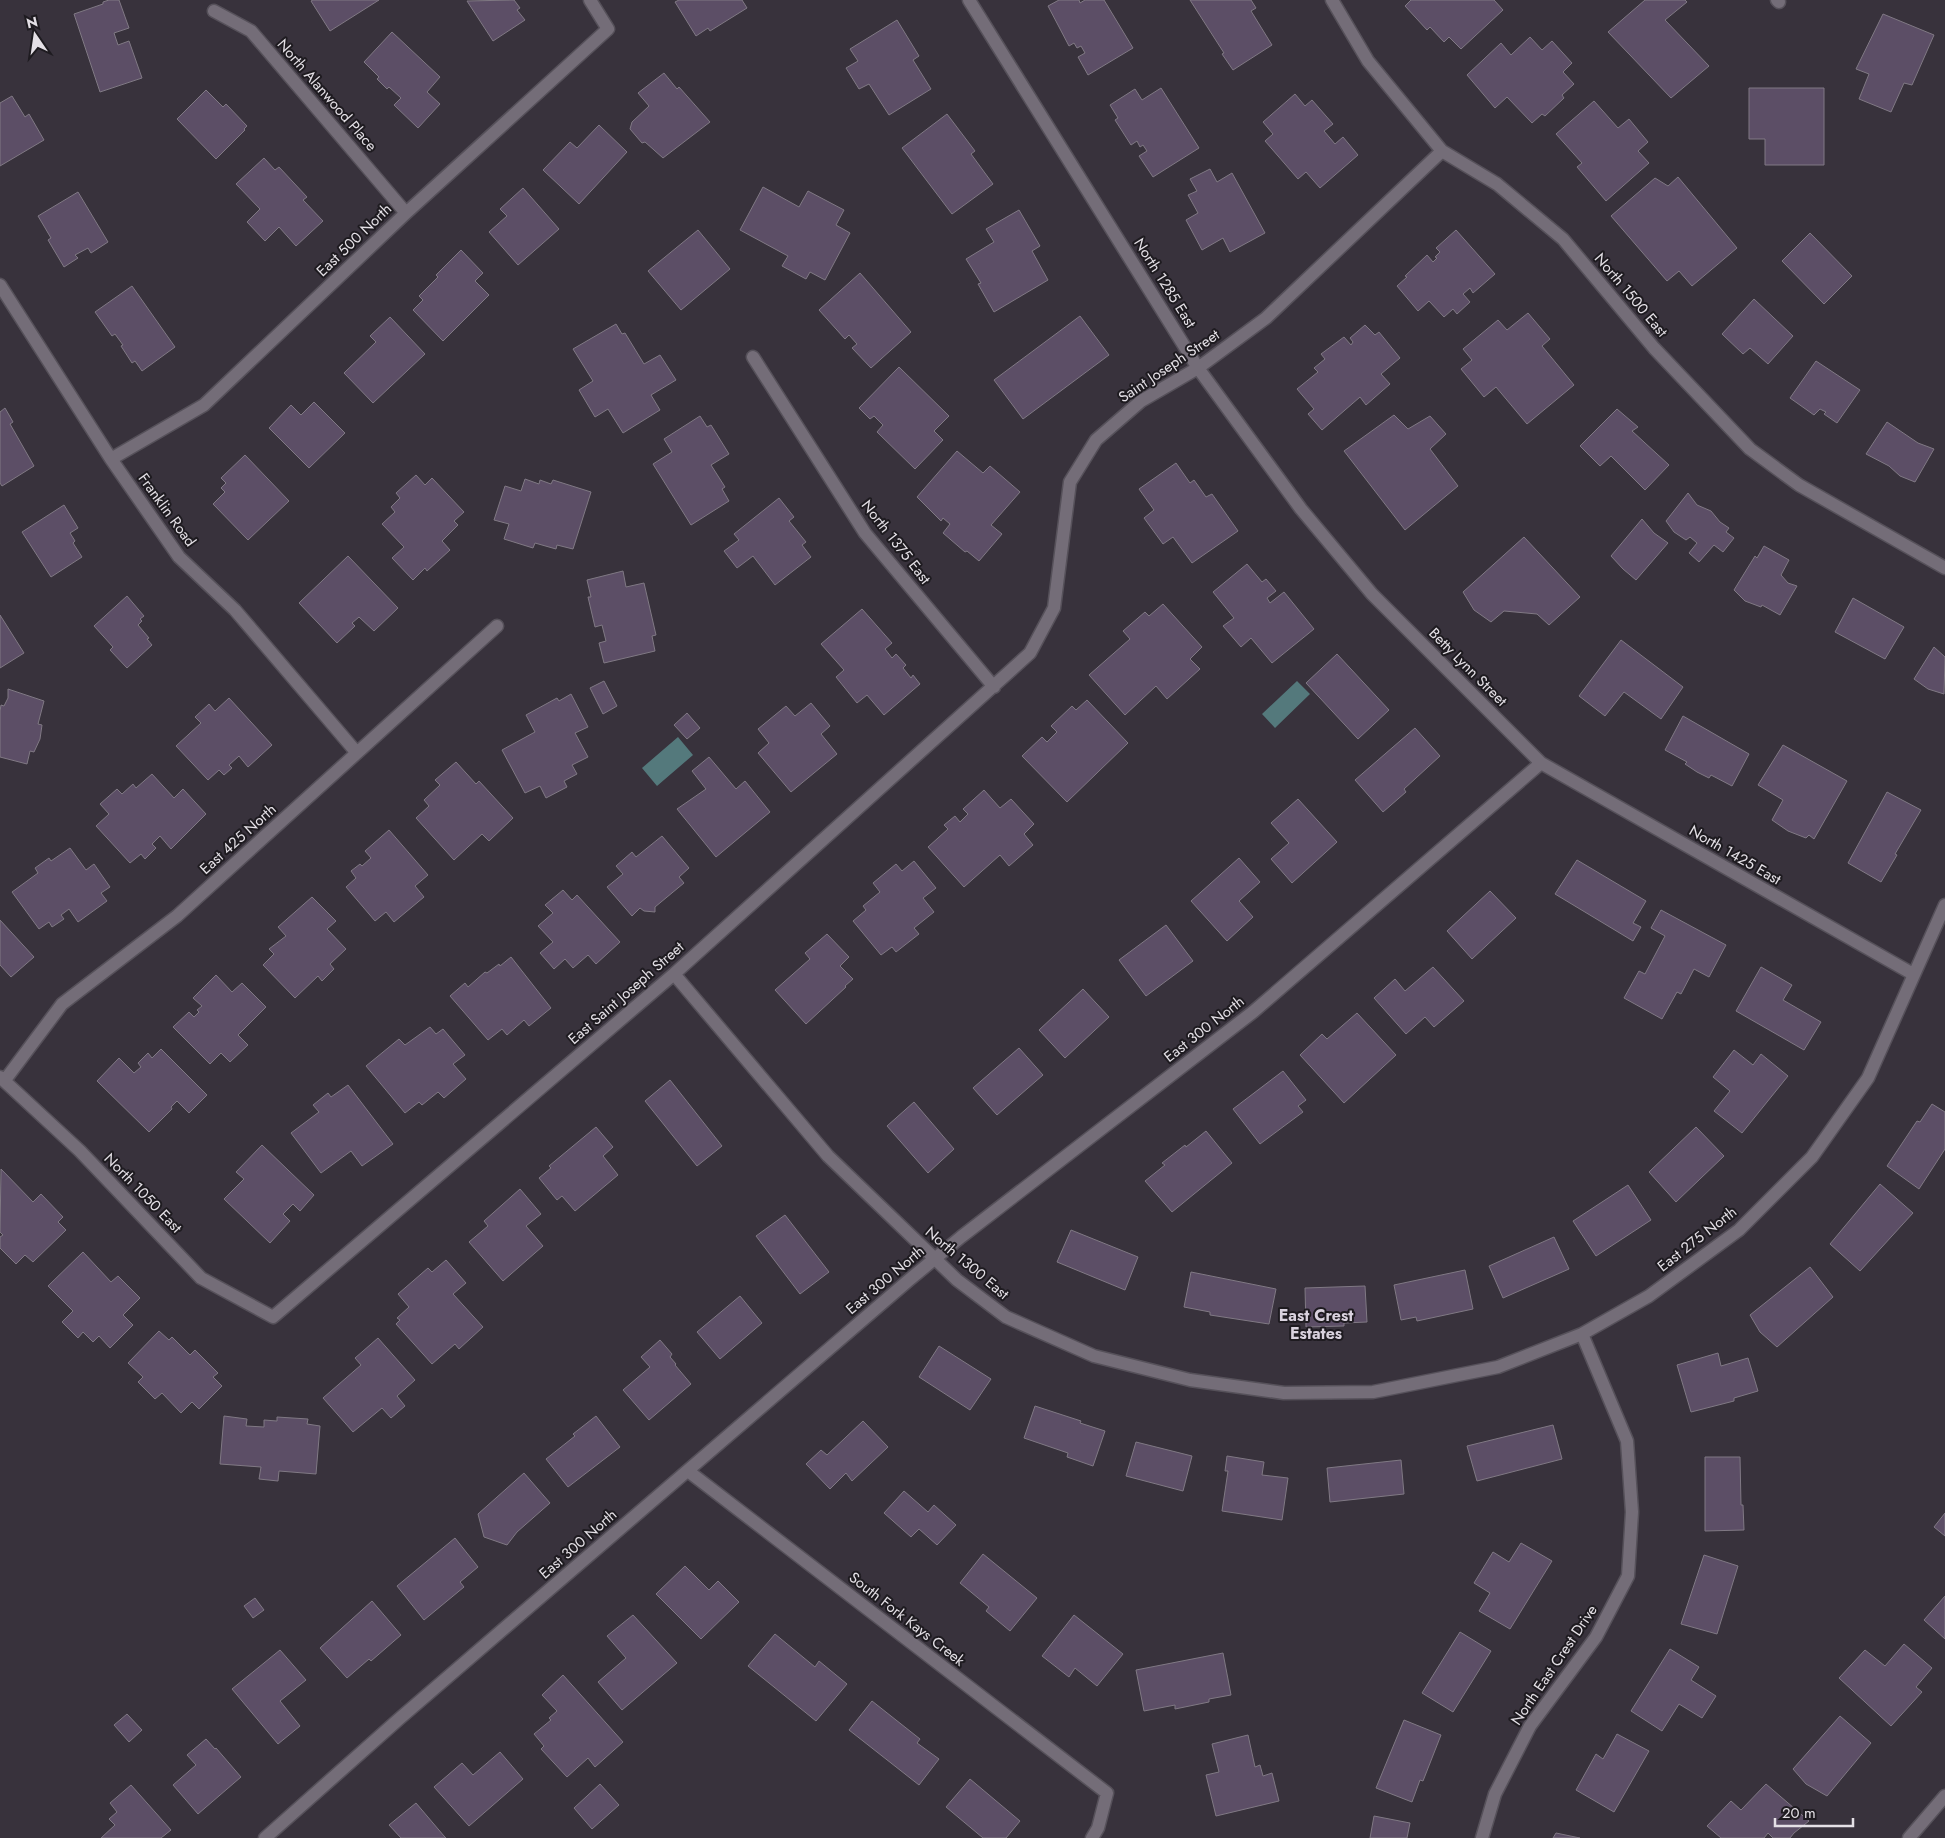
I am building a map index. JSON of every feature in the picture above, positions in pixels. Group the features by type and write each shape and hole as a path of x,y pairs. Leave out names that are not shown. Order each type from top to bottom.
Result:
{"street":[{"name":"East 500 North","path":"111,459 204,405 406,213 608,29 590,0"},
{"name":"North 1285 East","path":"969,0 1198,368 1301,509 1372,594"},
{"name":"North 1500 East","path":"1332,0 1368,61 1442,151 1497,184 1563,238 1654,348 1750,449 1799,485 1945,568"},
{"name":"North Alanwood Place","path":"214,11 251,31 406,213"},
{"name":"Saint Joseph Street","path":"994,686 1030,653 1054,608 1070,482 1096,440 1141,401 1198,368 1266,318 1442,151"},
{"name":"Franklin Road","path":"0,285 111,459 179,557 235,610 357,753"},
{"name":"North 1375 East","path":"753,357 865,533 994,686"},
{"name":"Betty Lynn Street","path":"1372,594 1541,764"},
{"name":"East 425 North","path":"3,1078 62,1004 177,916 497,626"},
{"name":"East Saint Joseph Street","path":"273,1317 674,974 994,686"},
{"name":"North 1425 East","path":"1541,764 1913,974"},
{"name":"East 300 North","path":"264,1838 399,1719 935,1259 1253,1012 1541,764"},
{"name":"East 275 North","path":"1372,1392 1498,1367 1582,1334 1649,1296 1739,1230 1812,1157 1868,1078 1945,905"},
{"name":"North 1300 East","path":"674,974 828,1156 957,1280 1006,1317 1094,1356 1190,1380 1284,1393 1372,1392"},
{"name":"North 1050 East","path":"3,1078 80,1151 201,1278 273,1317"},
{"name":"North East Crest Drive","path":"1482,1838 1495,1794 1530,1726 1596,1637 1628,1576 1632,1512 1627,1441 1582,1334"},
{"name":"South Fork Kays Creek","path":"688,1471 1107,1793 1098,1828 1092,1838"},
{"path":"1909,1838 1945,1796"}],"shaded area":[{"path":"1297,681 1310,694 1275,728 1262,714"},
{"path":"678,737 693,755 657,786 642,768"}],"building":[{"path":"109,0 119,0 129,28 114,33 118,45 129,41 142,78 100,92 74,14"},
{"path":"379,0 330,31 311,1"},
{"path":"514,0 520,8 517,10 525,20 493,41 467,1"},
{"path":"679,0 742,0 747,8 710,31 708,28 696,36 675,2"},
{"path":"1059,0 1079,0 1080,3 1085,0 1104,0 1133,48 1088,75 1078,57 1085,53 1081,46 1077,48 1074,43 1069,46 1048,6"},
{"path":"1190,0 1251,0 1256,8 1251,11 1272,45 1233,70"},
{"path":"1411,0 1494,0 1503,10 1461,49 1449,37 1444,42 1430,27 1427,30 1405,6"},
{"path":"1645,0 1685,0 1687,2 1665,20 1709,66 1671,98 1608,32"},
{"path":"1883,14 1934,35 1912,85 1904,83 1891,112 1859,99 1869,74 1856,69"},
{"path":"897,20 919,56 913,60 931,89 889,115 869,84 859,89 846,68 858,61 850,49"},
{"path":"392,32 440,77 427,92 440,104 418,128 394,105 401,98 389,87 387,89 377,79 379,77 364,62"},
{"path":"1530,37 1542,50 1552,41 1572,63 1563,72 1574,84 1562,95 1564,98 1545,116 1542,114 1532,123 1507,97 1495,108 1467,75 1501,43 1511,55"},
{"path":"664,73 710,122 663,158 645,142 642,143 630,129 632,122 649,106 638,93"},
{"path":"1161,88 1199,148 1153,177 1139,156 1147,151 1143,145 1140,147 1137,141 1131,145 1115,120 1118,118 1110,105 1135,89 1142,100"},
{"path":"1749,88 1824,88 1824,165 1765,165 1765,139 1749,139"},
{"path":"206,90 223,107 226,104 247,126 216,159 177,119"},
{"path":"1295,94 1305,106 1312,100 1333,124 1324,131 1335,144 1343,137 1358,155 1320,188 1306,172 1298,179 1265,141 1273,134 1263,122"},
{"path":"12,96 25,117 29,114 44,140 0,166 0,103"},
{"path":"1594,101 1618,128 1629,119 1648,142 1638,151 1649,163 1606,201 1577,167 1582,163 1556,134"},
{"path":"947,114 975,151 971,154 993,184 952,214 902,148"},
{"path":"599,125 627,152 579,204 543,170 570,142 577,148"},
{"path":"264,158 275,170 279,167 307,197 303,200 323,221 296,246 279,227 265,241 247,222 260,209 236,184"},
{"path":"1210,169 1217,182 1232,173 1265,233 1230,252 1223,238 1202,250 1186,220 1198,213 1188,195 1197,191 1190,179"},
{"path":"1678,177 1737,248 1692,286 1679,271 1667,281 1611,216 1655,178 1668,186"},
{"path":"763,187 799,207 808,191 844,210 836,225 850,233 825,280 810,272 806,279 782,266 788,256 740,230"},
{"path":"523,188 559,229 518,265 489,232 507,216 500,209"},
{"path":"78,192 108,242 91,253 88,248 75,255 78,258 64,267 48,240 51,238 38,216"},
{"path":"1019,210 1040,246 1032,251 1048,280 994,312 978,284 981,283 966,259 994,242 986,229"},
{"path":"698,230 730,269 681,310 648,271"},
{"path":"1456,230 1495,274 1473,293 1470,288 1463,294 1470,302 1457,314 1453,309 1444,317 1429,301 1418,311 1397,286 1427,255 1433,262 1440,252 1436,248"},
{"path":"1810,233 1852,276 1824,304 1782,261"},
{"path":"461,250 483,273 475,281 489,295 443,341 413,310 423,300 419,296 438,277 436,275"},
{"path":"860,273 911,332 871,368 852,348 857,344 849,335 845,339 819,310"},
{"path":"132,286 175,347 142,371 135,361 132,363 121,346 123,345 115,334 112,336 95,312"},
{"path":"1754,299 1793,336 1768,364 1750,348 1743,354 1722,334"},
{"path":"1528,313 1550,339 1542,346 1574,385 1527,424 1496,387 1484,397 1461,369 1472,360 1463,349 1498,320 1507,330"},
{"path":"1080,316 1109,355 1023,419 994,380"},
{"path":"390,317 425,354 373,403 344,373 376,342 370,336"},
{"path":"616,324 622,334 625,333 644,364 660,355 676,380 651,395 660,410 623,433 608,409 595,417 579,390 593,381 573,349"},
{"path":"1365,325 1375,335 1379,332 1400,358 1381,374 1390,384 1366,405 1360,397 1322,430 1308,414 1314,409 1297,389 1318,372 1314,368 1325,359 1321,354 1344,337 1351,345 1353,342 1350,338"},
{"path":"1816,361 1860,390 1837,423 1824,414 1826,412 1820,409 1814,415 1790,398"},
{"path":"899,367 949,416 934,431 943,440 915,469 877,432 883,425 874,416 870,419 859,408"},
{"path":"314,402 345,433 309,468 269,428 291,405 301,415"},
{"path":"5,408 13,422 10,424 34,466 2,486 0,483 0,412"},
{"path":"1617,409 1638,427 1632,431 1669,465 1645,490 1611,456 1600,466 1580,446"},
{"path":"1394,415 1408,429 1430,416 1446,434 1430,449 1458,486 1405,530 1344,451"},
{"path":"700,416 707,427 711,425 729,454 711,465 725,487 722,489 729,501 691,525 653,464 672,452 664,439"},
{"path":"1887,422 1918,443 1934,449 1915,482 1900,476 1889,466 1866,454"},
{"path":"957,451 983,473 990,466 1020,492 991,525 1002,534 979,561 943,533 950,524 943,518 941,521 917,497"},
{"path":"245,455 289,501 248,540 213,504 225,492 221,488 226,483 221,478"},
{"path":"1176,463 1190,483 1194,480 1206,497 1212,494 1238,531 1192,563 1173,537 1163,544 1144,518 1154,510 1139,489"},
{"path":"416,475 425,485 432,478 464,512 454,521 458,525 442,541 450,550 427,571 425,568 413,580 392,558 404,547 382,524 395,512 391,507 400,498 396,493"},
{"path":"525,479 539,484 540,480 551,484 553,480 591,492 573,549 557,545 556,549 535,543 533,548 504,539 509,524 494,520 505,486 521,491"},
{"path":"1688,493 1697,505 1711,511 1720,522 1729,528 1726,532 1734,538 1723,552 1714,545 1699,562 1689,553 1697,543 1690,537 1686,540 1674,532 1666,521"},
{"path":"779,498 794,517 789,521 806,542 802,545 811,557 775,585 753,556 737,568 724,551 739,540 734,534"},
{"path":"64,505 78,528 70,533 75,541 73,543 82,557 51,577 22,532"},
{"path":"1642,519 1654,533 1668,543 1636,580 1611,556"},
{"path":"1524,537 1580,597 1549,625 1537,614 1504,611 1491,622 1474,610 1463,592"},
{"path":"1764,546 1789,560 1781,575 1788,583 1797,586 1780,615 1762,605 1761,607 1745,601 1734,590 1755,556 1757,558"},
{"path":"348,556 398,608 374,631 359,617 352,623 355,626 337,643 299,603"},
{"path":"1247,564 1262,582 1266,579 1276,591 1267,598 1270,603 1284,592 1314,629 1272,663 1251,638 1241,647 1223,626 1234,618 1213,592"},
{"path":"623,571 626,587 644,583 656,635 652,636 655,651 604,663 599,643 606,641 602,625 595,627 588,597 591,597 587,580"},
{"path":"127,596 144,616 140,619 142,621 138,625 149,638 147,639 152,645 127,668 110,650 113,647 94,626"},
{"path":"1853,598 1904,627 1885,659 1835,632"},
{"path":"1163,604 1202,647 1190,659 1200,669 1167,699 1156,686 1125,715 1089,675 1130,639 1123,631 1145,612 1149,616"},
{"path":"862,609 892,643 885,649 892,658 896,654 906,665 903,668 911,678 913,675 920,684 884,715 867,695 857,703 836,677 844,670 821,644"},
{"path":"0,615 24,653 0,668"},
{"path":"1621,640 1683,687 1661,719 1624,692 1605,716 1579,696"},
{"path":"1934,647 1945,657 1944,694 1928,689 1914,679"},
{"path":"1337,654 1389,710 1358,739 1306,683"},
{"path":"604,681 617,706 603,714 590,688"},
{"path":"8,689 44,701 38,724 42,725 40,739 34,752 30,751 27,764 0,757 0,711 1,705 4,706 8,698"},
{"path":"571,694 588,727 575,733 588,757 572,765 577,774 564,781 567,787 546,798 540,786 525,793 502,750 535,732 526,715 557,698 559,701"},
{"path":"229,698 272,745 248,767 239,756 229,765 232,768 224,775 219,770 208,780 176,746 201,723 195,717 209,704 215,711"},
{"path":"1087,700 1128,743 1067,802 1022,756 1042,737 1047,742 1057,732 1051,726 1072,706 1076,710"},
{"path":"811,703 830,726 821,734 837,754 791,792 758,753 769,743 758,729 786,706 795,716"},
{"path":"687,713 700,728 687,739 674,725"},
{"path":"1683,716 1749,754 1732,786 1711,775 1709,778 1697,772 1685,764 1687,762 1665,750"},
{"path":"1415,728 1440,756 1404,789 1406,792 1383,812 1355,780"},
{"path":"1783,745 1847,781 1814,839 1809,835 1806,838 1788,831 1772,820 1783,800 1758,785"},
{"path":"709,757 736,789 745,781 770,812 716,857 677,809 706,789 692,771"},
{"path":"456,762 476,784 479,781 513,818 489,841 482,834 454,860 416,818 429,806 424,800 440,785 435,780"},
{"path":"152,774 174,798 183,789 206,814 171,849 160,836 152,844 156,848 145,859 141,854 130,863 96,826 109,814 100,804 117,789 122,794 133,784 136,788"},
{"path":"984,790 1000,808 1011,799 1034,824 1024,834 1033,845 1009,866 1000,855 964,887 928,847 948,829 944,825 955,816 960,822 968,814 963,809"},
{"path":"1887,792 1921,810 1881,882 1848,863"},
{"path":"1298,799 1337,842 1292,883 1271,859 1289,843 1271,823"},
{"path":"389,830 428,875 415,886 424,897 394,922 386,912 375,921 346,887 356,878 351,871 360,864 362,866 371,858 365,851"},
{"path":"662,836 689,868 679,877 684,883 655,907 655,912 644,911 640,908 632,916 607,887 623,874 616,866 632,852 636,857"},
{"path":"70,848 86,870 94,864 110,887 101,893 107,901 78,922 69,909 61,915 64,919 52,927 49,922 39,929 12,892 38,873 35,868 49,858 51,861"},
{"path":"1239,858 1260,882 1239,901 1253,917 1227,941 1191,901"},
{"path":"1577,860 1646,901 1633,923 1641,927 1633,941 1555,894"},
{"path":"914,861 936,888 923,898 934,912 914,928 919,934 896,952 892,947 881,955 853,921 866,910 863,906 880,892 873,883 896,864 902,871"},
{"path":"563,890 572,900 577,895 620,942 596,964 588,955 573,968 565,959 554,969 540,953 553,942 538,926 553,913 545,905"},
{"path":"1490,891 1516,918 1472,959 1447,931"},
{"path":"312,897 336,921 327,929 346,949 330,964 334,969 322,981 318,976 295,998 263,965 274,954 269,949 286,936 278,927"},
{"path":"1661,910 1726,945 1709,977 1694,969 1681,994 1677,992 1662,1019 1624,998 1639,971 1645,974 1665,936 1651,928"},
{"path":"0,920 34,957 11,977 0,965"},
{"path":"1166,925 1193,961 1146,996 1119,960"},
{"path":"827,934 849,957 840,966 853,979 806,1024 775,990 810,959 805,953"},
{"path":"511,957 551,1008 529,1026 524,1020 507,1035 502,1029 488,1040 450,996 465,983 468,987 485,972 487,973 499,964 500,966"},
{"path":"1433,967 1464,1001 1434,1027 1425,1017 1406,1034 1374,998 1395,979 1405,991"},
{"path":"1761,967 1792,985 1783,1000 1821,1022 1804,1050 1736,1011"},
{"path":"216,975 232,992 242,983 266,1007 238,1035 248,1045 230,1062 221,1053 210,1064 173,1027 189,1012 194,1017 199,1012 197,1010 202,1006 193,998"},
{"path":"1083,989 1109,1017 1065,1058 1039,1030"},
{"path":"1357,1013 1396,1055 1344,1103 1300,1055 1322,1034 1327,1039"},
{"path":"430,1027 436,1034 443,1029 465,1055 453,1064 466,1079 444,1098 438,1092 422,1105 419,1102 405,1113 366,1066 399,1039 405,1045"},
{"path":"1019,1048 1043,1075 997,1115 973,1088"},
{"path":"161,1049 207,1095 189,1113 177,1101 171,1107 172,1109 149,1132 97,1081 119,1058 134,1073 141,1067 138,1063 148,1053 152,1058"},
{"path":"1734,1050 1753,1065 1761,1054 1788,1076 1742,1133 1714,1111 1730,1091 1713,1077"},
{"path":"1283,1071 1306,1100 1298,1106 1303,1112 1260,1144 1233,1109"},
{"path":"670,1080 722,1146 697,1166 645,1101"},
{"path":"348,1085 393,1144 362,1166 351,1151 321,1173 291,1133 319,1112 313,1105 328,1093 331,1097"},
{"path":"914,1102 954,1149 928,1173 887,1126"},
{"path":"1932,1104 1945,1112 1945,1149 1919,1189 1887,1166 1917,1121 1920,1122"},
{"path":"596,1127 613,1147 603,1156 618,1175 575,1211 562,1196 557,1200 539,1178 551,1168 549,1166"},
{"path":"1696,1127 1724,1156 1676,1202 1649,1172"},
{"path":"1206,1131 1232,1163 1172,1212 1145,1181 1165,1165 1162,1163"},
{"path":"262,1145 314,1195 300,1211 293,1204 283,1214 290,1221 270,1243 224,1199 244,1179 236,1172"},
{"path":"1,1169 33,1202 41,1194 63,1217 58,1222 66,1230 33,1262 25,1255 16,1264 0,1248 0,1237 3,1235 0,1232"},
{"path":"1880,1184 1913,1213 1860,1271 1830,1244"},
{"path":"1628,1185 1651,1220 1596,1256 1573,1221"},
{"path":"520,1189 541,1214 526,1226 543,1246 503,1281 469,1242 488,1226 484,1221"},
{"path":"785,1215 829,1272 800,1294 756,1236"},
{"path":"1071,1230 1138,1257 1125,1290 1057,1262"},
{"path":"1554,1237 1569,1269 1503,1298 1489,1266"},
{"path":"83,1252 111,1282 118,1276 140,1298 123,1315 133,1325 110,1348 99,1336 93,1342 83,1332 78,1338 62,1322 73,1311 48,1286"},
{"path":"446,1260 466,1283 453,1294 483,1327 459,1349 455,1344 432,1364 396,1324 400,1320 397,1318 409,1307 398,1294 428,1268 432,1272"},
{"path":"1810,1267 1833,1297 1777,1347 1760,1332 1750,1315"},
{"path":"1465,1270 1473,1309 1417,1321 1416,1317 1401,1320 1394,1285"},
{"path":"1191,1272 1276,1289 1269,1324 1210,1315 1210,1312 1184,1307"},
{"path":"1365,1286 1367,1322 1344,1323 1344,1326 1306,1327 1305,1288"},
{"path":"740,1296 762,1323 720,1359 697,1332"},
{"path":"159,1331 169,1340 172,1337 190,1355 195,1350 218,1373 213,1377 222,1386 199,1409 192,1402 181,1413 162,1393 155,1399 138,1382 143,1377 128,1363"},
{"path":"378,1338 415,1380 397,1396 405,1406 391,1418 382,1408 353,1432 323,1398 361,1365 355,1358"},
{"path":"660,1340 672,1354 670,1357 675,1365 691,1384 649,1420 623,1390 650,1367 641,1357"},
{"path":"939,1346 991,1379 970,1410 919,1377"},
{"path":"1718,1353 1721,1366 1748,1358 1758,1391 1734,1398 1734,1401 1691,1412 1677,1365"},
{"path":"1035,1406 1105,1431 1093,1466 1067,1457 1068,1453 1024,1438"},
{"path":"224,1416 247,1419 246,1426 264,1427 264,1420 277,1421 277,1417 308,1419 307,1424 320,1426 316,1474 279,1471 278,1481 259,1479 261,1467 220,1464"},
{"path":"596,1416 620,1447 568,1487 546,1459"},
{"path":"863,1421 888,1447 852,1481 846,1473 830,1489 806,1464 821,1450 827,1455"},
{"path":"1553,1425 1562,1459 1477,1481 1467,1446"},
{"path":"1136,1442 1192,1456 1183,1491 1126,1476"},
{"path":"1227,1456 1264,1462 1262,1475 1288,1478 1282,1520 1222,1511 1228,1471 1225,1471"},
{"path":"1705,1457 1740,1457 1741,1505 1743,1505 1744,1530 1705,1531"},
{"path":"1401,1460 1404,1494 1330,1502 1327,1468"},
{"path":"524,1473 550,1503 517,1532 507,1545 484,1537 478,1514"},
{"path":"904,1491 928,1512 934,1505 956,1525 937,1545 919,1529 911,1537 884,1513"},
{"path":"1945,1513 1945,1536 1934,1527"},
{"path":"455,1538 478,1567 460,1582 464,1587 424,1620 397,1586"},
{"path":"1521,1543 1552,1561 1510,1629 1479,1611 1490,1593 1474,1583 1493,1552 1509,1562"},
{"path":"983,1554 1037,1598 1010,1631 986,1611 989,1607 960,1583"},
{"path":"1704,1555 1738,1566 1717,1634 1681,1624"},
{"path":"685,1566 709,1590 718,1581 739,1602 701,1639 656,1594"},
{"path":"1945,1596 1945,1639 1924,1620"},
{"path":"255,1598 264,1610 253,1618 244,1606"},
{"path":"372,1601 401,1635 371,1661 369,1659 347,1678 320,1648"},
{"path":"633,1615 677,1663 622,1710 598,1682 626,1658 607,1636"},
{"path":"1074,1615 1123,1654 1097,1686 1075,1668 1069,1677 1042,1656"},
{"path":"1460,1632 1491,1651 1453,1712 1422,1693"},
{"path":"775,1634 815,1667 819,1661 847,1684 816,1721 748,1666"},
{"path":"1904,1644 1932,1668 1916,1687 1922,1692 1891,1726 1839,1678 1865,1650 1885,1666"},
{"path":"1670,1649 1699,1667 1691,1680 1716,1696 1702,1718 1679,1704 1662,1731 1631,1711"},
{"path":"280,1650 306,1680 280,1701 300,1726 278,1744 232,1689"},
{"path":"1223,1653 1231,1695 1175,1709 1175,1705 1144,1711 1136,1670"},
{"path":"563,1675 623,1742 595,1767 588,1758 567,1777 541,1749 544,1746 534,1734 551,1720 549,1718 557,1711 542,1695"},
{"path":"872,1701 920,1739 917,1743 939,1759 919,1785 849,1730"},
{"path":"127,1714 142,1730 129,1742 114,1725"},
{"path":"1840,1716 1871,1743 1827,1796 1806,1784 1793,1769"},
{"path":"1404,1720 1441,1735 1423,1781 1420,1780 1412,1802 1376,1788"},
{"path":"1617,1734 1649,1751 1614,1812 1576,1790 1596,1754 1603,1759"},
{"path":"1248,1735 1255,1767 1260,1765 1263,1776 1272,1773 1279,1801 1216,1816 1206,1775 1219,1772 1212,1744"},
{"path":"206,1739 241,1777 198,1814 173,1785 196,1765 187,1755"},
{"path":"500,1752 523,1779 469,1826 434,1787 462,1763 473,1775"},
{"path":"970,1779 1020,1821 1006,1838 983,1838 946,1807"},
{"path":"600,1784 619,1805 592,1829 574,1808"},
{"path":"1766,1784 1809,1821 1790,1838 1773,1838 1768,1833 1764,1838 1721,1838 1707,1826 1731,1801 1741,1810"},
{"path":"131,1785 171,1830 161,1838 101,1838 115,1825 109,1819 117,1812 110,1803"},
{"path":"416,1803 446,1838 401,1838 389,1825"},
{"path":"1374,1816 1410,1823 1407,1838 1370,1838"},
{"path":"1556,1833 1580,1838 1553,1838"}],"district":[{"name":"East Crest Estates","path":"1316,1324"}]}
